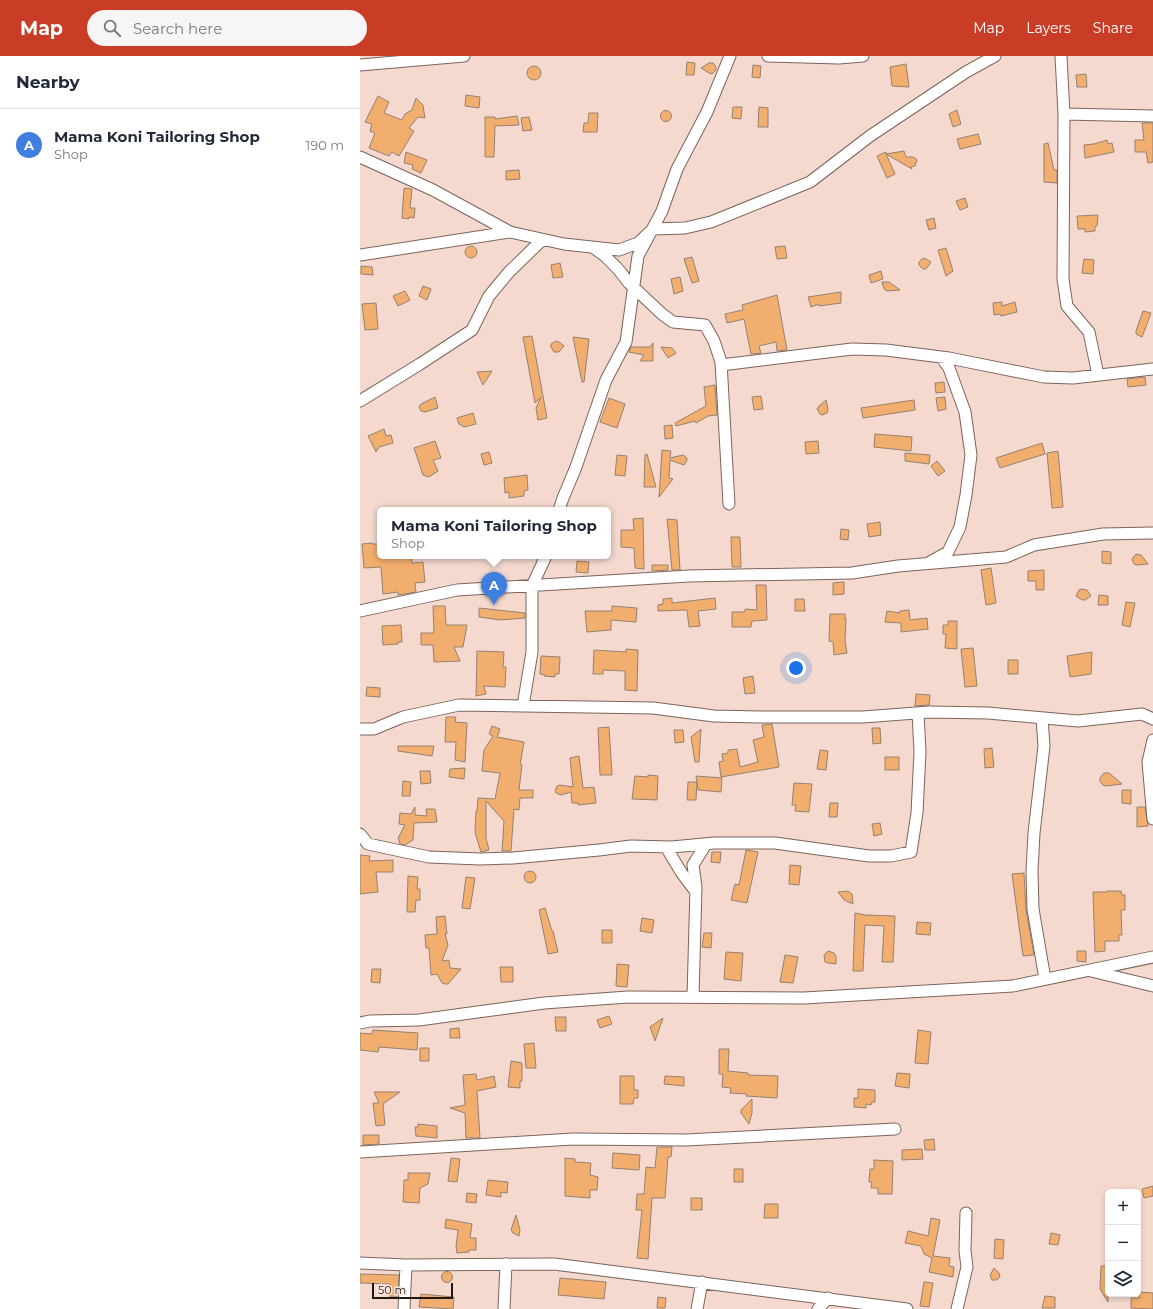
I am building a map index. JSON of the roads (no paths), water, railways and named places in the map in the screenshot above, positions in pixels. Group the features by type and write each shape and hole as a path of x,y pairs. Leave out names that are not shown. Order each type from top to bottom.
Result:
{"street":[{"path":"360,65 464,56"},
{"path":"560,507 576,467 606,380 626,342 638,256 654,229 677,169 706,112 730,56"},
{"path":"768,56 839,58 863,56"},
{"path":"360,157 433,190 510,232 564,244 619,250 638,243 654,229 685,228 712,222 810,182 870,136 966,72 995,56"},
{"path":"1061,56 1064,114 1062,279 1067,306 1089,332 1098,375"},
{"path":"1064,114 1153,116"},
{"path":"360,255 510,232"},
{"path":"360,401 472,330 489,296 509,272 542,240"},
{"path":"592,247 605,256 634,288 662,314 673,322 705,325 714,341 721,365 728,504"},
{"path":"721,365 852,350 886,350 941,357 1044,377 1073,378 1153,369"},
{"path":"928,563 948,552 960,527 971,455 965,412 949,368 941,357"},
{"path":"360,611 457,590 689,576 852,573 898,566 1006,557 1034,545 1103,534 1153,533"},
{"path":"523,706 532,652 532,586 545,559"},
{"path":"360,729 374,729 403,717 459,705 653,708 714,716 752,717 863,717 918,713 988,713 1078,721 1142,714 1153,719"},
{"path":"360,834 368,844 429,857 480,859 513,858 631,846 666,847 706,844 775,843 869,856 891,856 911,852 917,813 920,752 918,713"},
{"path":"1042,718 1044,746 1034,833 1032,871 1033,910 1045,979"},
{"path":"1153,740 1148,762 1153,818"},
{"path":"693,997 696,893 694,865 706,844"},
{"path":"666,847 696,893"},
{"path":"360,1023 370,1021 419,1020 544,1003 628,997 812,998 1013,986 1153,957"},
{"path":"1087,970 1153,986"},
{"path":"360,1152 573,1139 686,1140 895,1129"},
{"path":"957,1309 967,1266 965,1250 966,1213"},
{"path":"360,1263 406,1265 554,1264 907,1309"},
{"path":"504,1309 506,1264"},
{"path":"404,1309 406,1265"},
{"path":"697,1309 702,1282"},
{"path":"818,1309 828,1298"}],"place":[{"name":"Mama Koni Tailoring Shop","path":"494,605"}]}
